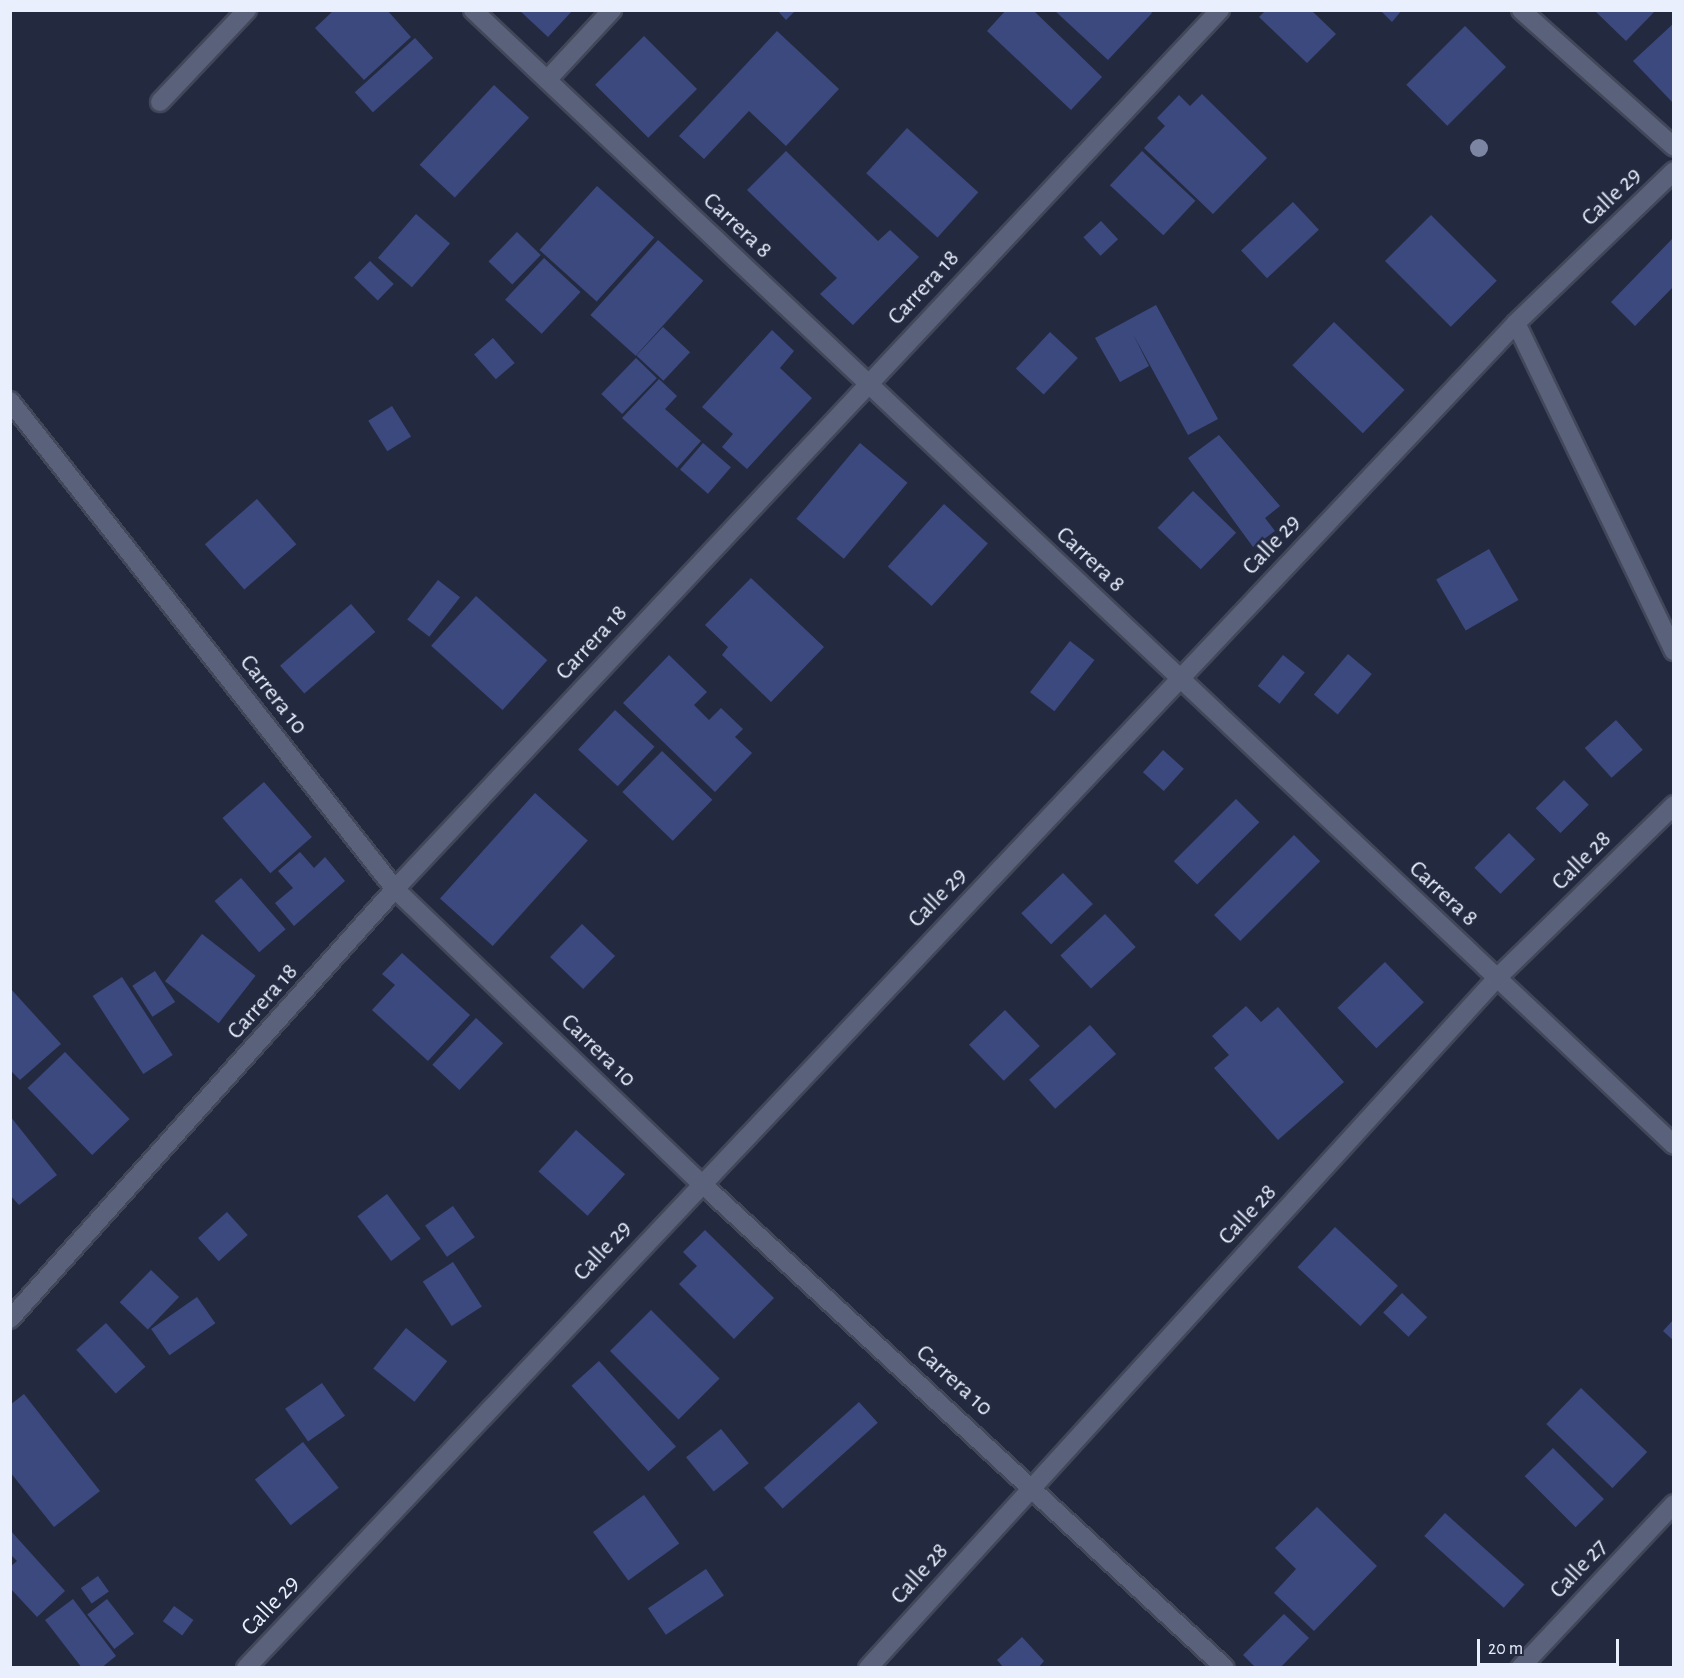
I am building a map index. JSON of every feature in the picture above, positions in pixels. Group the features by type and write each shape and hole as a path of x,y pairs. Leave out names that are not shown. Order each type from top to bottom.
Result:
{"street":[{"path":"160,102 248,10"},
{"name":"Carrera 8","path":"473,10 1674,1145"},
{"path":"547,80 612,10"},
{"name":"Carrera 18","path":"10,1319 396,889 867,382 1220,10"},
{"path":"1521,10 1674,147"},
{"name":"Calle 29","path":"246,1668 700,1182 1516,323 1674,171"},
{"path":"1516,323 1674,651"},
{"name":"Carrera 10","path":"10,401 396,889 700,1182 1033,1485 1225,1668"},
{"name":"Calle 28","path":"868,1668 1497,978 1674,805"},
{"name":"Calle 27","path":"1520,1668 1674,1504"}],"building":[{"path":"334,10 387,10 411,37 364,80 315,28"},
{"path":"519,10 573,10 548,37"},
{"path":"777,10 796,10 786,20"},
{"path":"1006,10 1033,10 1102,77 1071,110 987,31"},
{"path":"1054,10 1150,10 1152,13 1108,60"},
{"path":"1266,10 1311,10 1336,34 1307,63 1259,17"},
{"path":"1380,10 1402,10 1392,22"},
{"path":"1594,10 1656,10 1626,41"},
{"path":"1674,23 1674,104 1633,61"},
{"path":"1465,26 1506,67 1447,126 1406,85"},
{"path":"777,31 839,89 786,146 749,111 704,159 679,136"},
{"path":"644,36 697,89 648,138 595,85"},
{"path":"415,38 433,58 373,112 355,92"},
{"path":"494,85 529,118 455,197 420,165"},
{"path":"1202,94 1267,158 1213,214 1144,148 1165,126 1157,118 1179,95 1190,106"},
{"path":"907,128 978,192 938,238 866,173"},
{"path":"786,151 878,241 890,230 919,257 853,325 820,294 837,278 747,190"},
{"path":"1142,151 1195,201 1163,235 1110,185"},
{"path":"597,186 654,238 597,301 539,250"},
{"path":"1293,202 1319,230 1267,278 1241,250"},
{"path":"416,214 450,244 412,287 378,258"},
{"path":"1431,215 1497,281 1451,327 1385,261"},
{"path":"1101,221 1118,239 1100,256 1083,237"},
{"path":"517,232 541,255 512,284 489,261"},
{"path":"1674,237 1674,286 1635,326 1611,302"},
{"path":"658,240 703,281 636,356 590,315"},
{"path":"544,258 581,292 542,334 505,300"},
{"path":"370,261 394,284 378,300 354,278"},
{"path":"1156,305 1218,419 1188,435 1133,334 1149,366 1120,382 1095,338"},
{"path":"1334,322 1404,390 1363,433 1292,365"},
{"path":"663,327 690,352 663,381 636,356"},
{"path":"772,330 794,351 780,368 812,398 747,469 722,447 733,434 702,407"},
{"path":"1050,332 1078,358 1044,394 1016,369"},
{"path":"493,338 515,363 496,379 474,354"},
{"path":"636,358 657,378 622,414 601,394"},
{"path":"659,379 677,396 665,409 701,441 677,468 622,418"},
{"path":"392,406 411,437 387,451 368,421"},
{"path":"1219,435 1280,506 1265,518 1275,531 1253,547 1188,458"},
{"path":"703,443 731,467 708,494 680,469"},
{"path":"860,443 907,483 844,559 796,519"},
{"path":"1193,491 1236,533 1201,569 1158,528"},
{"path":"257,499 296,544 244,590 205,544"},
{"path":"944,504 988,543 932,606 888,566"},
{"path":"1489,549 1518,600 1466,631 1436,580"},
{"path":"751,578 824,647 771,702 722,655 728,647 705,625"},
{"path":"438,580 460,597 429,637 407,619"},
{"path":"476,596 547,660 503,710 431,646"},
{"path":"351,604 375,632 304,694 280,666"},
{"path":"1070,641 1094,660 1054,711 1030,692"},
{"path":"1348,654 1372,674 1338,715 1314,695"},
{"path":"669,655 707,692 694,705 709,720 721,708 743,729 735,737 752,753 715,792 623,703"},
{"path":"1283,655 1305,673 1280,704 1258,686"},
{"path":"615,710 654,747 618,786 578,749"},
{"path":"1616,720 1643,750 1612,778 1585,748"},
{"path":"1163,750 1184,769 1164,791 1143,772"},
{"path":"662,751 712,800 673,841 622,792"},
{"path":"1564,780 1589,805 1560,833 1536,808"},
{"path":"264,782 312,837 270,873 222,818"},
{"path":"535,793 588,841 493,946 440,899"},
{"path":"1236,799 1259,822 1197,885 1174,861"},
{"path":"1509,833 1535,859 1501,894 1474,868"},
{"path":"1294,835 1320,861 1240,941 1214,915"},
{"path":"300,852 314,868 325,857 345,881 294,926 275,903 293,888 278,871"},
{"path":"1063,873 1093,904 1051,944 1021,913"},
{"path":"241,878 286,929 259,952 215,901"},
{"path":"1105,914 1136,947 1091,989 1060,956"},
{"path":"582,924 615,956 583,989 550,957"},
{"path":"202,934 256,976 219,1023 165,981"},
{"path":"402,953 470,1015 428,1061 372,1010 395,985 382,974"},
{"path":"1385,962 1424,1002 1376,1048 1338,1008"},
{"path":"155,971 175,1002 153,1017 132,986"},
{"path":"122,977 173,1055 143,1074 93,996"},
{"path":"10,988 61,1044 20,1080 10,1070"},
{"path":"1246,1006 1261,1022 1278,1007 1344,1082 1278,1140 1214,1068 1229,1055 1212,1036"},
{"path":"1005,1010 1040,1046 1004,1081 969,1045"},
{"path":"476,1018 503,1043 459,1090 432,1065"},
{"path":"1090,1025 1116,1054 1055,1109 1029,1080"},
{"path":"65,1052 130,1119 92,1155 28,1088"},
{"path":"10,1116 57,1175 19,1205 10,1195"},
{"path":"576,1130 625,1174 588,1216 539,1172"},
{"path":"387,1194 421,1239 391,1261 357,1216"},
{"path":"453,1206 475,1237 447,1257 425,1226"},
{"path":"227,1212 248,1235 219,1261 198,1238"},
{"path":"1335,1227 1398,1286 1360,1326 1297,1267"},
{"path":"705,1230 774,1298 734,1339 679,1284 697,1266 683,1252"},
{"path":"453,1262 482,1306 452,1326 423,1282"},
{"path":"151,1270 179,1297 148,1329 120,1302"},
{"path":"1402,1293 1427,1317 1408,1337 1383,1312"},
{"path":"197,1297 215,1323 169,1355 151,1329"},
{"path":"651,1310 720,1379 679,1420 610,1351"},
{"path":"1674,1319 1674,1341 1663,1331"},
{"path":"106,1323 145,1367 116,1394 76,1350"},
{"path":"406,1328 447,1361 414,1402 373,1368"},
{"path":"599,1361 676,1446 648,1471 572,1386"},
{"path":"322,1383 345,1416 308,1442 285,1409"},
{"path":"1581,1388 1647,1452 1612,1488 1546,1424"},
{"path":"24,1394 100,1491 54,1527 10,1472 10,1405"},
{"path":"859,1402 878,1423 783,1508 764,1488"},
{"path":"721,1429 749,1463 714,1492 686,1457"},
{"path":"303,1442 339,1488 291,1525 255,1480"},
{"path":"1553,1448 1604,1499 1576,1527 1525,1476"},
{"path":"644,1495 679,1544 628,1581 593,1532"},
{"path":"1317,1507 1377,1566 1314,1631 1274,1593 1296,1569 1275,1548"},
{"path":"1445,1513 1525,1585 1504,1608 1424,1536"},
{"path":"10,1530 65,1591 37,1617 10,1588 10,1567 17,1561 10,1554"},
{"path":"706,1569 724,1596 666,1635 648,1608"},
{"path":"98,1576 109,1592 92,1604 81,1588"},
{"path":"73,1599 116,1656 101,1668 82,1668 45,1620"},
{"path":"107,1599 134,1634 114,1649 87,1614"},
{"path":"174,1606 193,1620 182,1635 163,1621"},
{"path":"1284,1614 1309,1638 1280,1668 1256,1668 1243,1655"},
{"path":"1022,1637 1044,1661 1038,1668 1004,1668 997,1660"}]}
